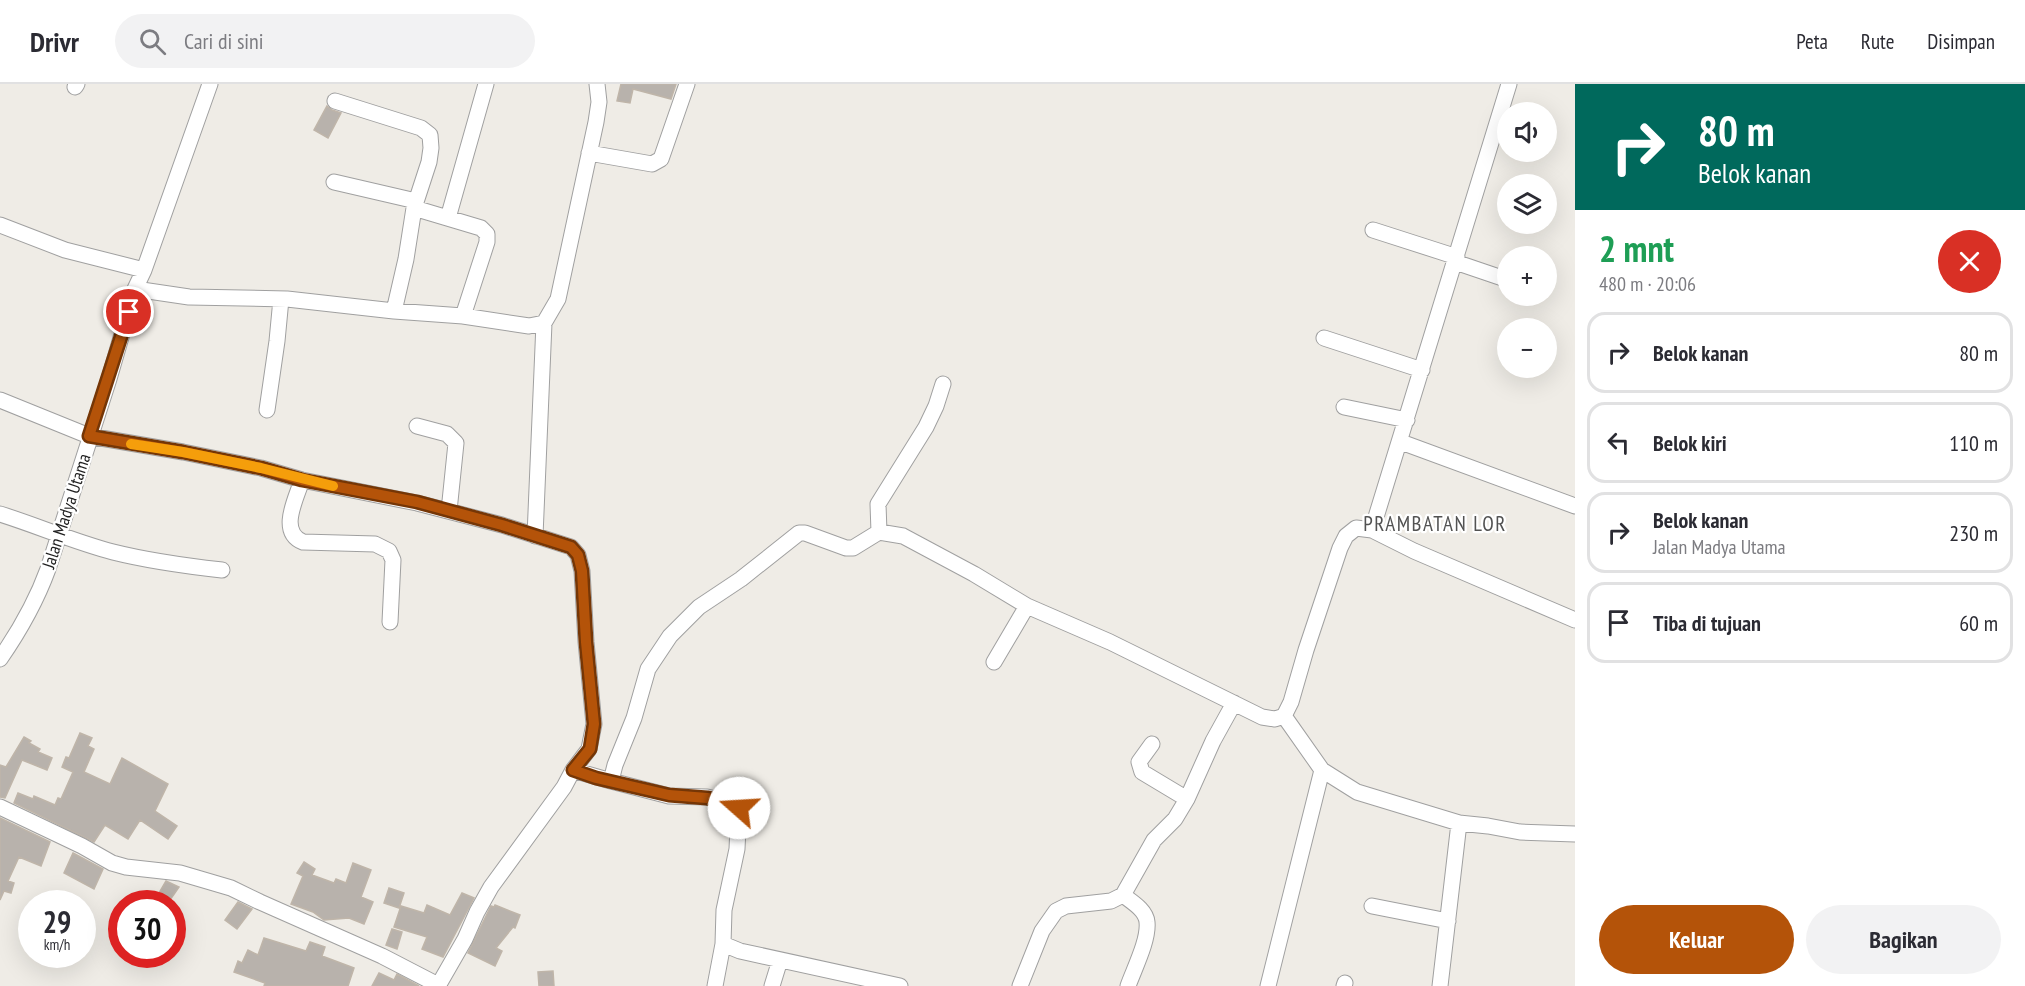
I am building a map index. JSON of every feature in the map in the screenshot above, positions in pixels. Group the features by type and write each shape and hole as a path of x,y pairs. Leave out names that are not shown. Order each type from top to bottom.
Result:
{"street":[{"name":"Jalan Madya Utama","path":"0,659 22,626 36,599 60,535 135,289 144,270 210,84"},
{"path":"448,218 486,84"},
{"path":"535,536 544,323 558,299 599,102 597,84"},
{"path":"589,153 657,163 661,159 687,84"},
{"path":"1372,530 1401,442 1509,84"},
{"path":"335,101 421,128 429,135 431,148 429,162 415,204 394,311"},
{"path":"334,182 415,204 448,218 481,228 487,234 488,242 463,316"},
{"path":"0,225 65,250 144,270"},
{"path":"1373,230 1497,276"},
{"path":"135,289 189,297 281,299 463,316 530,326 544,323"},
{"path":"267,410 281,299"},
{"path":"1324,338 1422,370"},
{"path":"879,532 879,504 926,427 943,384"},
{"path":"0,400 89,436 261,468 302,480 417,502 571,547 578,555 582,571 594,724 590,749 491,887 438,986 382,956 231,888 180,873 126,867 112,863 0,807"},
{"path":"1344,407 1407,420"},
{"path":"417,426 447,434 456,443 449,511"},
{"path":"1401,442 1575,506"},
{"path":"302,480 289,524 291,532 303,542 375,544 389,551 393,561 390,622"},
{"path":"0,513 114,552 183,566 222,570"},
{"path":"603,780 615,765 634,718 648,669 670,636 699,607 741,579 799,533 805,533 846,548 853,548 879,532 903,536 974,574 1027,606 1110,642 1262,717 1275,719 1284,716 1291,702 1340,548 1351,531 1361,527 1575,620"},
{"path":"994,662 1027,606"},
{"path":"1020,986 1042,931 1056,911 1066,906 1111,901 1123,895 1154,840 1175,819 1187,799 1234,703"},
{"path":"1284,716 1322,770 1357,792 1459,823 1520,832 1575,834"},
{"path":"1152,744 1139,762 1142,772 1187,799"},
{"path":"1268,986 1322,770"},
{"path":"575,771 669,795 707,798 739,805 737,849 724,910 723,944 715,986"},
{"path":"1440,986 1459,823"},
{"path":"1123,895 1140,907 1148,921 1144,942 1128,986"},
{"path":"1372,906 1448,921"},
{"path":"723,944 740,951 900,986"},
{"path":"772,986 780,960"}],"building":[{"path":"621,84 676,84 671,99 633,89 630,103 617,101"},
{"path":"327,106 341,113 328,138 314,130"},
{"path":"80,733 92,738 88,746 94,749 84,772 110,784 122,758 168,784 155,811 177,826 168,839 140,820 128,839 105,825 94,842 14,803 18,793 33,799 34,796 55,805 58,798 61,799 73,772 62,767 66,757 69,758"},
{"path":"24,737 40,749 38,752 52,758 47,770 22,760 5,798 0,797 0,765 6,767"},
{"path":"0,818 50,842 41,866 19,857 8,881 14,883 11,893 4,891 0,900"},
{"path":"73,853 103,869 94,889 64,873"},
{"path":"304,862 315,869 312,875 334,883 336,879 346,883 353,863 371,870 361,897 373,902 364,924 349,918 324,920 313,912 291,904 303,876 297,873"},
{"path":"166,881 179,887 177,890 161,890"},
{"path":"389,888 404,893 399,908 384,903"},
{"path":"462,893 474,898 443,957 422,949 427,937 394,927 401,906 424,913 427,905 450,915"},
{"path":"238,902 252,909 237,929 225,920"},
{"path":"495,905 520,915 515,928 513,927 496,948 502,951 495,966 468,953 491,906"},
{"path":"392,929 402,932 397,949 386,945"},
{"path":"264,938 306,951 310,942 325,947 322,956 354,968 348,986 264,986 265,983 234,972 238,961 242,963 248,950 258,955"},
{"path":"553,971 554,986 539,986 538,972"},
{"path":"379,973 394,980 397,974 419,986 372,986"}],"slow traffic":[{"path":"131,444 261,468 333,486"}],"district":[{"name":"PRAMBATAN LOR","path":"1435,523"}],"route":[{"path":"129,312 89,436 183,452 261,468 302,480 417,502 571,547 580,559 582,571 594,724 590,749 573,770 596,778 669,795 735,803 739,805 739,808"}]}
